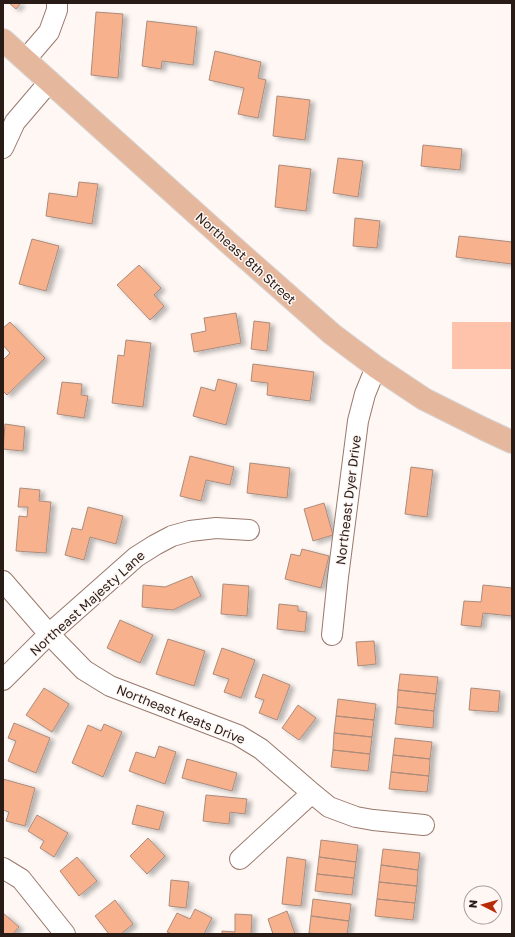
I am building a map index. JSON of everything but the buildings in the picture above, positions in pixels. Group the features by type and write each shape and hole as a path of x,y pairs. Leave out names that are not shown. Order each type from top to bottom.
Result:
{"main road":[{"name":"Northeast 8th Street","path":"3,40 236,250 332,334 376,367 424,398 512,442"}],"street":[{"path":"25,60 49,32 57,10 57,3"},
{"path":"3,148 15,122 50,81"},
{"name":"Northeast Dyer Drive","path":"332,635 358,421 365,394 376,367"},
{"name":"Northeast Majesty Lane","path":"3,680 49,634 136,557 155,545 172,536 190,531 216,528 248,530"},
{"name":"Northeast Keats Drive","path":"3,581 49,634 84,670 110,686 238,735 261,749 312,793 330,806 356,817 424,825"},
{"path":"240,859 312,793"},
{"path":"3,868 20,880 65,934"}],"shaded area":[{"path":"452,322 512,322 512,369 452,369"}]}
